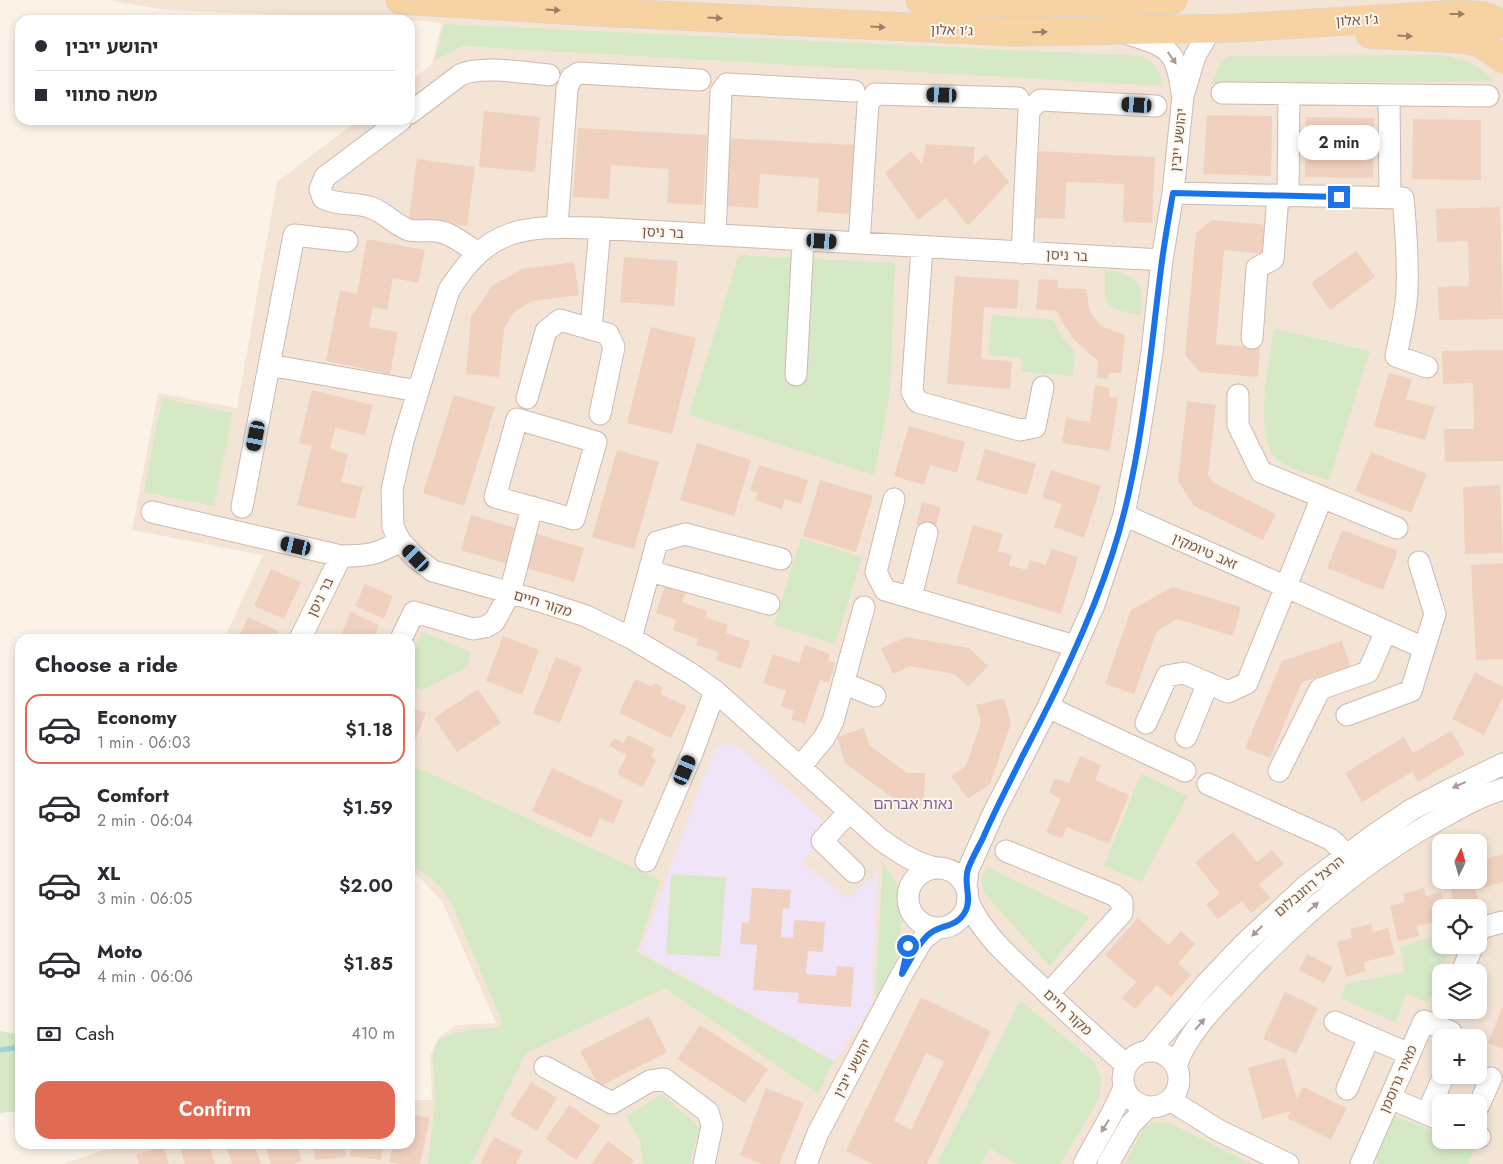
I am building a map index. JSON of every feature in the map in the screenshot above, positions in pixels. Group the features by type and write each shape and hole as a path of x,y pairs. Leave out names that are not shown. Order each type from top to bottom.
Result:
{"main road":[{"name":"ג'ו אלון","path":"400,0 596,12 1015,32 1222,28 1458,14 1484,16 1503,24"},
{"name":"ג'ו אלון","path":"920,0 1015,3 1173,0"},
{"path":"1222,28 1462,39 1477,41 1493,50 1503,59"}],"street":[{"name":"יהושע ייבין","path":"967,893 968,870 994,812 1048,707 1094,605 1124,515 1138,443 1150,361 1162,260 1173,193 1183,96 1196,56 1222,28"},
{"name":"יהושע ייבין","path":"1114,30 1150,41 1165,49 1176,61 1183,96"},
{"path":"415,109 467,71 480,70 549,75"},
{"path":"557,227 567,89 571,78 579,73 700,80"},
{"path":"715,235 721,92 727,84 854,91"},
{"path":"1222,93 1488,96"},
{"path":"859,243 868,104 875,94 1018,98"},
{"path":"1252,338 1257,268 1273,259 1283,196 1289,94"},
{"path":"1389,95 1397,198 1406,236 1406,293 1396,356 1427,367"},
{"path":"1022,253 1029,110 1033,105 1040,100 1156,106"},
{"path":"394,125 325,177 320,189 323,198 333,203 367,206 379,210 397,224 410,230 437,231 450,235 478,253"},
{"path":"1173,193 1397,198"},
{"name":"בר ניסן","path":"400,541 393,527 392,490 403,441 448,290 460,272 478,253 492,242 513,233 557,227 600,228 1162,260"},
{"path":"591,329 600,228"},
{"path":"242,507 294,235 347,241"},
{"path":"796,375 803,240"},
{"path":"922,247 912,392 918,402 1020,430 1035,426 1044,387"},
{"path":"527,398 546,331 560,320 608,334 614,347 600,414"},
{"path":"269,365 418,390"},
{"path":"1238,395 1238,425 1262,472 1397,528"},
{"path":"517,419 596,442 574,519 532,507 495,497 517,419"},
{"path":"1146,723 1167,676 1184,673 1228,692 1247,683 1322,497"},
{"path":"894,499 876,572 884,590 1075,646"},
{"path":"404,634 414,612 474,629 485,627 494,622 510,593 532,507"},
{"path":"152,512 341,556 362,556 380,552 400,541"},
{"name":"זאב טיומקין","path":"1124,515 1424,648"},
{"path":"911,598 927,533"},
{"path":"632,638 657,542 685,534 781,559"},
{"name":"מקור חיים","path":"400,541 416,558 433,571 586,616 632,638 715,691 880,839 922,865 942,869"},
{"name":"בר ניסן","path":"302,634 341,556"},
{"path":"1347,715 1410,691 1435,614 1419,562"},
{"path":"649,571 769,604"},
{"path":"800,767 824,738 833,721 864,607"},
{"path":"1279,771 1320,689 1368,672 1386,631"},
{"path":"843,682 876,696"},
{"path":"1186,737 1208,683"},
{"path":"646,861 693,752 715,691"},
{"path":"1048,707 1185,771"},
{"name":"הרצל רוזנבלום","path":"1148,1051 1242,946 1307,885 1346,855 1412,810 1503,764"},
{"path":"1208,784 1330,839 1346,855"},
{"name":"הרצל רוזנבלום","path":"1176,1066 1183,1047 1221,999 1257,961 1320,901 1422,828 1458,808 1503,789"},
{"path":"849,812 822,840 854,872"},
{"name":"יהושע ייבין","path":"942,869 958,862 994,812"},
{"name":"מקור חיים","path":"880,839 901,872 909,905"},
{"path":"1006,851 1114,895 1122,902 1122,913 1048,994"},
{"path":"942,869 956,874 967,893 963,916 958,921 943,927 922,924 916,919 909,905 911,885 917,876 926,870 942,869"},
{"name":"מקור חיים","path":"967,893 974,914 980,924 1012,959 1126,1065"},
{"name":"יהושע ייבין","path":"902,974 910,932 909,905"},
{"path":"1487,926 1503,922"},
{"name":"יהושע ייבין","path":"806,1164 818,1133 902,974 924,939 943,927"},
{"name":"מקור חיים","path":"943,927 958,927 977,933 1012,959"},
{"name":"מאיר גרוסמן","path":"1361,1164 1424,1021 1446,1023"},
{"path":"1335,1022 1409,1054"},
{"path":"1347,1089 1369,1037"},
{"path":"1148,1051 1157,1052 1164,1054 1176,1066 1179,1074 1179,1084 1170,1100 1156,1107 1148,1107 1133,1101 1127,1095 1122,1080 1126,1065 1136,1055 1148,1051"},
{"path":"545,1067 612,1103 650,1081 664,1079 708,1112 712,1126 704,1164"},
{"path":"1484,1094 1491,1078"},
{"path":"1084,1164 1124,1088"},
{"path":"1390,1098 1432,1116"},
{"path":"1170,1100 1218,1130 1288,1164"},
{"path":"1108,1164 1131,1124 1148,1107"}],"shaded area":[{"path":"108,0 1503,0 1503,1164 63,1164 108,1149 415,1149 415,1100 432,1100 430,1055 439,1037 457,1025 496,1023 442,901 415,875 415,634 226,634 263,555 132,530 158,393 237,408 277,182 351,125 415,125 415,77 432,64 442,23 415,20 415,15 288,15 166,10"},
{"path":"727,744 737,745 831,828 802,862 848,899 878,871 872,1005 835,1061 640,951 712,754 718,746"}],"green space":[{"path":"445,24 1142,56 1156,68 1162,86 461,46 434,61"},
{"path":"1443,55 1471,63 1494,81 1211,84 1221,61 1229,56"},
{"path":"739,255 895,263 890,393 874,475 689,415"},
{"path":"1105,270 1125,274 1137,282 1141,294 1141,315 1113,308 1109,304 1105,292"},
{"path":"992,315 1053,320 1062,338 1075,352 1073,376 1021,372 1022,358 988,355"},
{"path":"1274,329 1370,351 1329,480 1279,461 1271,451 1266,436 1264,399"},
{"path":"162,398 233,413 214,506 144,492"},
{"path":"801,538 862,557 835,644 774,625"},
{"path":"422,632 471,652 467,667 422,690 415,687 415,650"},
{"path":"415,766 660,880 637,952 833,1061 818,1094 665,988 526,1053 471,1164 428,1164 435,1103 433,1050 439,1040 454,1033 496,1028 503,1024 452,904 444,891 415,868"},
{"path":"1141,774 1188,796 1141,882 1104,865"},
{"path":"883,862 897,885 902,916 900,940 895,961 875,1001"},
{"path":"987,867 1090,917 1050,966 984,893 981,880"},
{"path":"671,874 726,877 720,957 666,954"},
{"path":"1432,936 1432,954 1447,954 1443,964 1432,964 1432,992 1428,1003 1406,993 1396,1023 1340,998 1346,984 1405,972 1400,947"},
{"path":"1020,1000 1094,1062 1101,1079 1099,1100 1060,1164 1017,1164 989,1148 981,1164 937,1164"},
{"path":"0,1031 15,1034 15,1112 0,1113"},
{"path":"662,1094 700,1128 689,1164 643,1164 640,1140 626,1117"},
{"path":"1389,1114 1432,1131 1432,1149 1474,1149 1468,1164 1378,1164 1373,1154"},
{"path":"1157,1122 1169,1123 1252,1164 1125,1164 1144,1127"}],"building":[{"path":"484,111 540,117 535,172 479,167"},
{"path":"1207,115 1272,116 1271,176 1203,174"},
{"path":"1306,117 1374,118 1373,178 1305,177"},
{"path":"1413,119 1481,120 1481,180 1412,179"},
{"path":"578,128 707,135 703,205 667,203 669,169 611,165 609,199 573,197"},
{"path":"727,138 856,145 852,214 817,212 819,178 760,174 758,208 723,206"},
{"path":"926,144 975,147 973,166 986,154 1009,182 968,226 946,198 918,220 885,173 911,151 922,164"},
{"path":"1039,151 1155,157 1152,223 1123,222 1124,184 1066,182 1065,219 1035,218"},
{"path":"417,159 475,167 467,226 409,218"},
{"path":"1500,207 1503,319 1439,320 1438,287 1469,286 1468,241 1437,242 1436,209"},
{"path":"1212,220 1271,225 1268,254 1224,250 1216,344 1260,348 1258,377 1200,372 1185,355 1196,233"},
{"path":"367,239 425,250 418,283 393,278 387,310 373,307 369,327 398,332 390,374 326,361 340,290 357,294"},
{"path":"1356,251 1375,277 1330,310 1311,283"},
{"path":"624,257 678,261 674,306 620,302"},
{"path":"574,262 579,295 533,301 515,311 504,328 499,377 466,374 471,317 492,286 522,269"},
{"path":"955,276 1019,280 1017,309 984,307 981,359 1012,361 1010,389 947,384"},
{"path":"1039,279 1058,280 1057,288 1086,289 1090,312 1101,326 1125,335 1121,373 1109,373 1108,379 1097,378 1098,360 1074,339 1057,311 1036,309"},
{"path":"651,327 696,338 672,434 627,423"},
{"path":"1503,350 1503,461 1445,462 1444,429 1474,429 1473,383 1443,384 1442,351"},
{"path":"1389,373 1412,379 1406,399 1435,407 1425,440 1374,426"},
{"path":"1095,385 1110,388 1109,397 1118,398 1110,451 1062,443 1066,418 1090,422"},
{"path":"312,390 373,405 365,435 335,428 330,449 348,454 341,482 363,487 355,519 297,505 312,446 299,443"},
{"path":"454,395 495,407 464,506 423,493"},
{"path":"1187,401 1216,405 1208,475 1214,483 1276,514 1263,540 1194,506 1178,481"},
{"path":"909,426 965,442 957,473 930,465 924,485 894,476"},
{"path":"697,443 751,460 734,516 680,500"},
{"path":"985,449 1036,464 1027,495 976,480"},
{"path":"617,450 659,462 634,549 592,537"},
{"path":"1371,452 1427,474 1411,513 1355,491"},
{"path":"759,465 808,480 801,504 785,499 782,509 755,500 758,493 750,490"},
{"path":"1051,470 1101,486 1084,538 1054,527 1062,504 1042,497"},
{"path":"820,480 873,496 856,552 803,536"},
{"path":"1500,485 1503,553 1465,554 1463,487"},
{"path":"922,502 941,507 935,529 916,524"},
{"path":"471,515 519,529 508,564 461,550"},
{"path":"973,525 1003,534 998,551 1012,555 1009,565 1027,570 1030,560 1046,565 1051,549 1078,557 1061,614 956,583"},
{"path":"1342,530 1398,551 1383,590 1327,568"},
{"path":"537,534 584,548 574,582 527,568"},
{"path":"1503,563 1503,659 1476,660 1471,565"},
{"path":"271,569 301,582 284,619 254,606"},
{"path":"365,584 393,596 384,619 355,606"},
{"path":"665,585 686,592 682,602 707,611 705,617 728,625 726,633 750,641 741,669 716,660 719,652 696,645 698,639 673,630 676,620 656,613"},
{"path":"1173,587 1241,607 1233,636 1177,619 1157,631 1134,694 1105,684 1131,610"},
{"path":"351,612 379,625 375,634 341,634"},
{"path":"248,617 278,631 277,634 240,634"},
{"path":"503,636 539,650 522,695 486,681"},
{"path":"906,637 969,648 988,666 968,687 955,674 910,666 893,674 881,648"},
{"path":"1342,641 1351,667 1302,682 1270,758 1245,748 1282,661"},
{"path":"805,645 830,654 828,661 835,663 829,683 820,680 805,724 791,719 794,711 781,706 786,691 763,683 773,654 799,663"},
{"path":"556,657 582,668 560,723 533,713"},
{"path":"1475,672 1503,687 1503,697 1484,735 1452,719"},
{"path":"635,679 652,687 654,683 663,687 660,694 687,706 671,738 619,713"},
{"path":"478,689 501,723 457,752 434,718"},
{"path":"1004,698 1011,723 990,784 968,799 951,776 966,766 981,722 976,705"},
{"path":"415,709 426,713 415,741"},
{"path":"864,728 869,745 907,773 925,773 924,802 897,801 845,763 837,737"},
{"path":"1451,731 1465,754 1418,782 1412,772 1362,802 1345,773 1404,737 1413,753"},
{"path":"628,735 655,749 651,757 656,760 643,787 617,774 627,755 609,746 614,738 623,743"},
{"path":"1080,756 1101,765 1095,780 1129,795 1109,844 1067,827 1062,839 1046,832 1061,799 1049,793 1055,778 1069,783"},
{"path":"552,768 623,801 613,824 600,818 591,838 532,811"},
{"path":"1233,832 1257,862 1272,850 1284,864 1259,884 1270,898 1251,913 1242,901 1218,919 1206,904 1220,894 1195,862"},
{"path":"1503,854 1503,882 1488,886 1488,858"},
{"path":"752,888 791,890 789,909 783,908 781,937 793,938 794,920 825,922 823,952 808,951 806,974 836,976 837,966 854,967 851,1007 798,1003 799,993 753,990 757,945 740,944 742,922 749,923"},
{"path":"1424,888 1426,896 1441,892 1443,899 1432,899 1432,922 1417,926 1419,936 1398,941 1390,906 1405,902 1403,894"},
{"path":"1451,889 1478,889 1475,890 1478,899 1453,899"},
{"path":"1138,918 1168,945 1181,931 1195,944 1178,963 1191,975 1171,997 1157,985 1135,1009 1122,998 1136,982 1105,955"},
{"path":"1371,924 1373,932 1388,928 1395,954 1364,962 1366,971 1346,977 1337,942 1352,938 1350,929"},
{"path":"1307,954 1333,967 1324,983 1299,970"},
{"path":"1285,992 1318,1008 1296,1054 1263,1039"},
{"path":"921,997 991,1031 927,1164 873,1164 846,1151","holes":["926,1053 944,1061 911,1130 894,1121"]},
{"path":"1503,1006 1503,1049 1488,1043"},
{"path":"649,1016 667,1052 599,1087 580,1051"},
{"path":"700,1025 768,1069 745,1103 677,1059"},
{"path":"1285,1058 1297,1099 1303,1087 1347,1108 1331,1140 1287,1118 1291,1111 1262,1119 1248,1068"},
{"path":"531,1082 557,1098 537,1131 510,1115"},
{"path":"766,1088 804,1103 779,1164 762,1164 740,1155"},
{"path":"569,1105 600,1126 576,1160 546,1139"},
{"path":"415,1115 430,1118 420,1164 389,1162 392,1149 415,1149"},
{"path":"494,1137 523,1151 516,1164 480,1164"},
{"path":"608,1141 634,1160 631,1164 591,1164"},
{"path":"154,1149 164,1149 169,1164 139,1164 136,1155"},
{"path":"180,1149 210,1149 215,1164 185,1164"},
{"path":"227,1149 256,1149 261,1164 232,1164"},
{"path":"266,1149 298,1149 302,1161 293,1164 271,1164"},
{"path":"314,1149 345,1149 346,1157 315,1160"},
{"path":"351,1149 382,1149 381,1160 350,1156"}],"waterway":[{"path":"0,1050 15,1048"}],"district":[{"name":"נאות אברהם","path":"913,804"}],"route":[{"path":"908,946 902,974 924,939 930,933 938,928 948,927 958,921 966,911 968,901 966,886 968,870 994,812 1048,707 1094,605 1112,556 1124,515 1138,443 1152,352 1162,260 1173,193 1339,197"}]}
